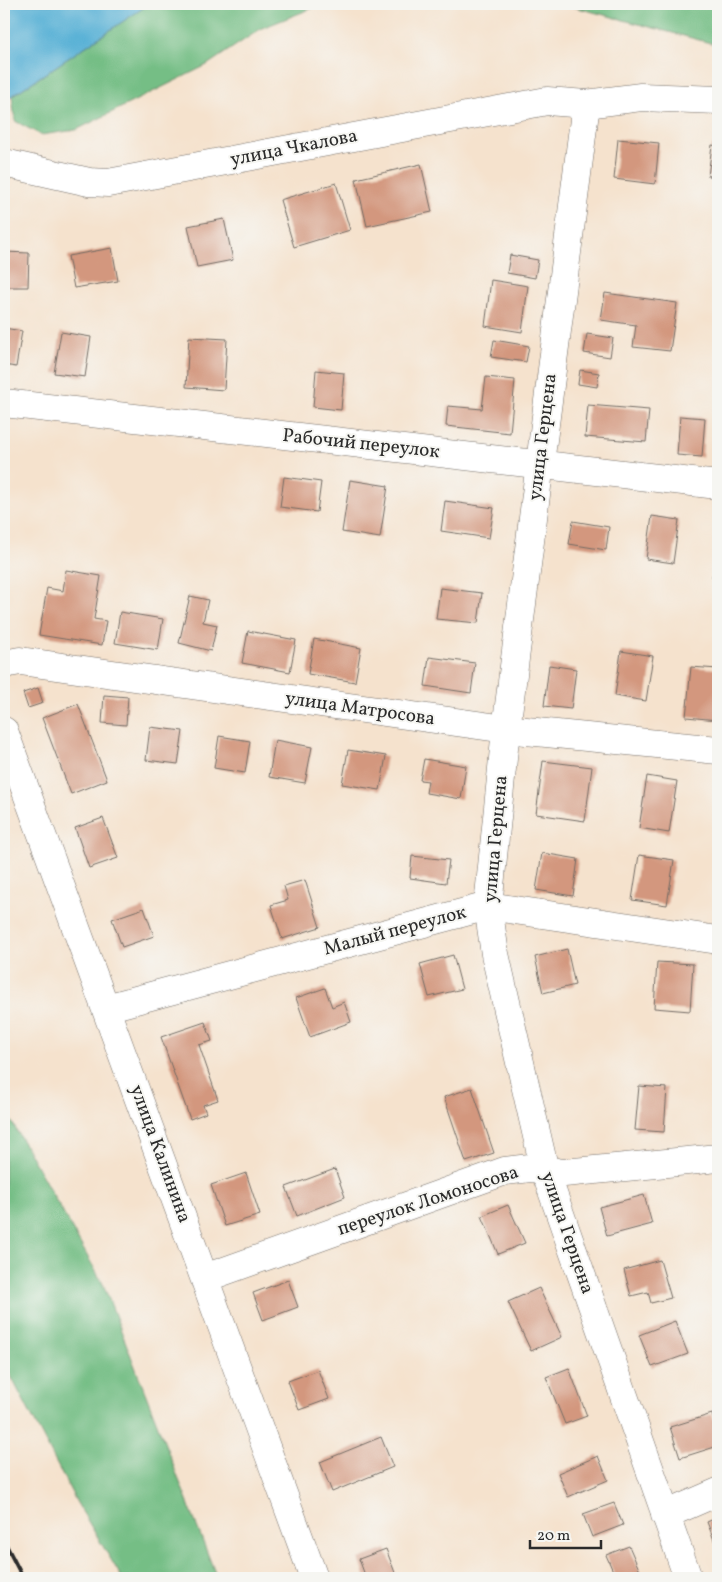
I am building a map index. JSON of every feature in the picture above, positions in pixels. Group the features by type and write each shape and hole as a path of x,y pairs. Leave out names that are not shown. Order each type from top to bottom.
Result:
{"street":[{"name":"улица Чкалова","path":"4,163 80,180 108,183 547,101 586,104 641,97 718,100"},
{"name":"улица Герцена","path":"586,104 506,729 488,906 495,954 545,1172 688,1578"},
{"name":"Рабочий переулок","path":"4,403 718,486"},
{"name":"улица Матросова","path":"4,664 20,661 506,729 718,750"},
{"name":"улица Калинина","path":"4,731 314,1578"},
{"name":"Малый переулок","path":"106,1008 488,906 718,940"},
{"name":"переулок Ломоносова","path":"205,1278 505,1172 530,1168 545,1172 564,1173 718,1158"},
{"path":"665,1515 718,1492"}],"green space":[{"path":"149,4 323,4 262,28 207,65 76,130 41,135 15,121 12,96"},
{"path":"563,4 718,4 718,45"},
{"path":"4,1108 103,1284 217,1578 122,1578 77,1503 4,1363"}],"water":[{"path":"4,4 149,4 4,101"}],"building":[{"path":"618,139 659,143 655,184 614,179"},
{"path":"712,145 718,146 718,177 708,176"},
{"path":"421,164 432,212 367,226 356,179"},
{"path":"336,183 350,230 294,247 280,200"},
{"path":"224,219 233,260 197,267 188,226"},
{"path":"112,248 118,281 74,288 68,256"},
{"path":"4,252 29,253 28,287 4,287"},
{"path":"510,255 538,260 535,278 507,273"},
{"path":"491,280 528,286 522,332 485,326"},
{"path":"605,293 677,303 670,351 633,347 636,325 601,320"},
{"path":"4,328 22,331 16,367 4,365"},
{"path":"61,332 91,337 85,377 54,373"},
{"path":"587,334 613,338 610,357 584,353"},
{"path":"189,337 227,339 224,390 186,387"},
{"path":"494,340 529,346 526,362 491,357"},
{"path":"316,370 344,373 341,410 313,407"},
{"path":"580,370 599,373 597,387 578,384"},
{"path":"486,377 515,380 510,433 446,426 448,406 482,409"},
{"path":"588,405 649,410 646,442 585,437"},
{"path":"680,416 705,418 702,457 677,455"},
{"path":"284,477 321,482 317,512 280,507"},
{"path":"350,480 388,486 380,538 342,532"},
{"path":"445,501 494,508 489,538 441,531"},
{"path":"652,516 679,520 673,563 646,559"},
{"path":"573,521 609,527 606,550 569,544"},
{"path":"718,543 718,578 712,577"},
{"path":"66,570 101,576 94,619 106,621 102,645 39,635 47,588 63,591"},
{"path":"440,588 482,593 478,623 436,619"},
{"path":"190,596 208,600 203,622 217,625 211,651 179,643"},
{"path":"120,612 163,619 158,650 115,643"},
{"path":"248,631 296,640 290,672 242,663"},
{"path":"314,639 361,648 355,682 308,674"},
{"path":"621,651 653,656 646,701 615,696"},
{"path":"429,657 475,663 471,693 425,686"},
{"path":"549,665 576,669 571,709 544,706"},
{"path":"691,667 718,669 718,720 686,717"},
{"path":"38,688 43,703 28,708 23,693"},
{"path":"104,695 128,697 126,725 102,723"},
{"path":"78,704 107,780 71,794 42,718"},
{"path":"150,727 183,731 178,764 146,760"},
{"path":"219,736 250,741 245,773 214,768"},
{"path":"275,740 312,747 305,783 269,777"},
{"path":"348,750 386,756 380,790 342,784"},
{"path":"424,759 466,766 461,799 426,793 428,781 420,780"},
{"path":"543,761 592,767 585,821 536,814"},
{"path":"647,776 677,781 669,833 639,828"},
{"path":"103,818 118,858 89,868 75,828"},
{"path":"542,853 578,859 573,896 536,890"},
{"path":"639,855 674,860 667,905 632,900"},
{"path":"412,856 449,860 446,883 410,878"},
{"path":"305,880 320,927 282,939 271,905 288,900 284,886"},
{"path":"144,908 154,936 122,947 112,919"},
{"path":"567,949 575,985 543,993 535,957"},
{"path":"453,955 462,989 429,997 420,964"},
{"path":"657,962 693,964 690,1011 654,1008"},
{"path":"325,988 332,1007 344,1002 351,1022 310,1037 296,998"},
{"path":"205,1022 212,1041 199,1045 218,1100 203,1105 206,1113 190,1119 161,1037"},
{"path":"639,1086 667,1088 664,1132 635,1130"},
{"path":"472,1088 494,1153 466,1162 444,1097"},
{"path":"335,1169 345,1197 297,1216 286,1187"},
{"path":"246,1173 260,1215 225,1226 211,1185"},
{"path":"644,1195 652,1224 607,1236 599,1207"},
{"path":"508,1205 525,1243 498,1254 482,1216"},
{"path":"660,1260 671,1298 651,1303 648,1292 631,1296 624,1270"},
{"path":"288,1280 298,1307 263,1320 253,1293"},
{"path":"539,1288 562,1337 531,1351 508,1302"},
{"path":"675,1321 688,1354 652,1367 639,1335"},
{"path":"569,1368 587,1416 565,1424 546,1377"},
{"path":"318,1370 329,1399 299,1410 288,1381"},
{"path":"712,1414 718,1434 718,1446 680,1458 670,1427"},
{"path":"381,1437 393,1467 332,1492 320,1462"},
{"path":"598,1456 608,1480 568,1497 558,1473"},
{"path":"614,1503 623,1525 592,1537 583,1514"},
{"path":"718,1517 718,1550 707,1522"},
{"path":"629,1546 642,1576 616,1578 606,1555"},
{"path":"386,1549 397,1578 366,1578 359,1559"}],"railway":[{"path":"4,1541 23,1578"}]}
